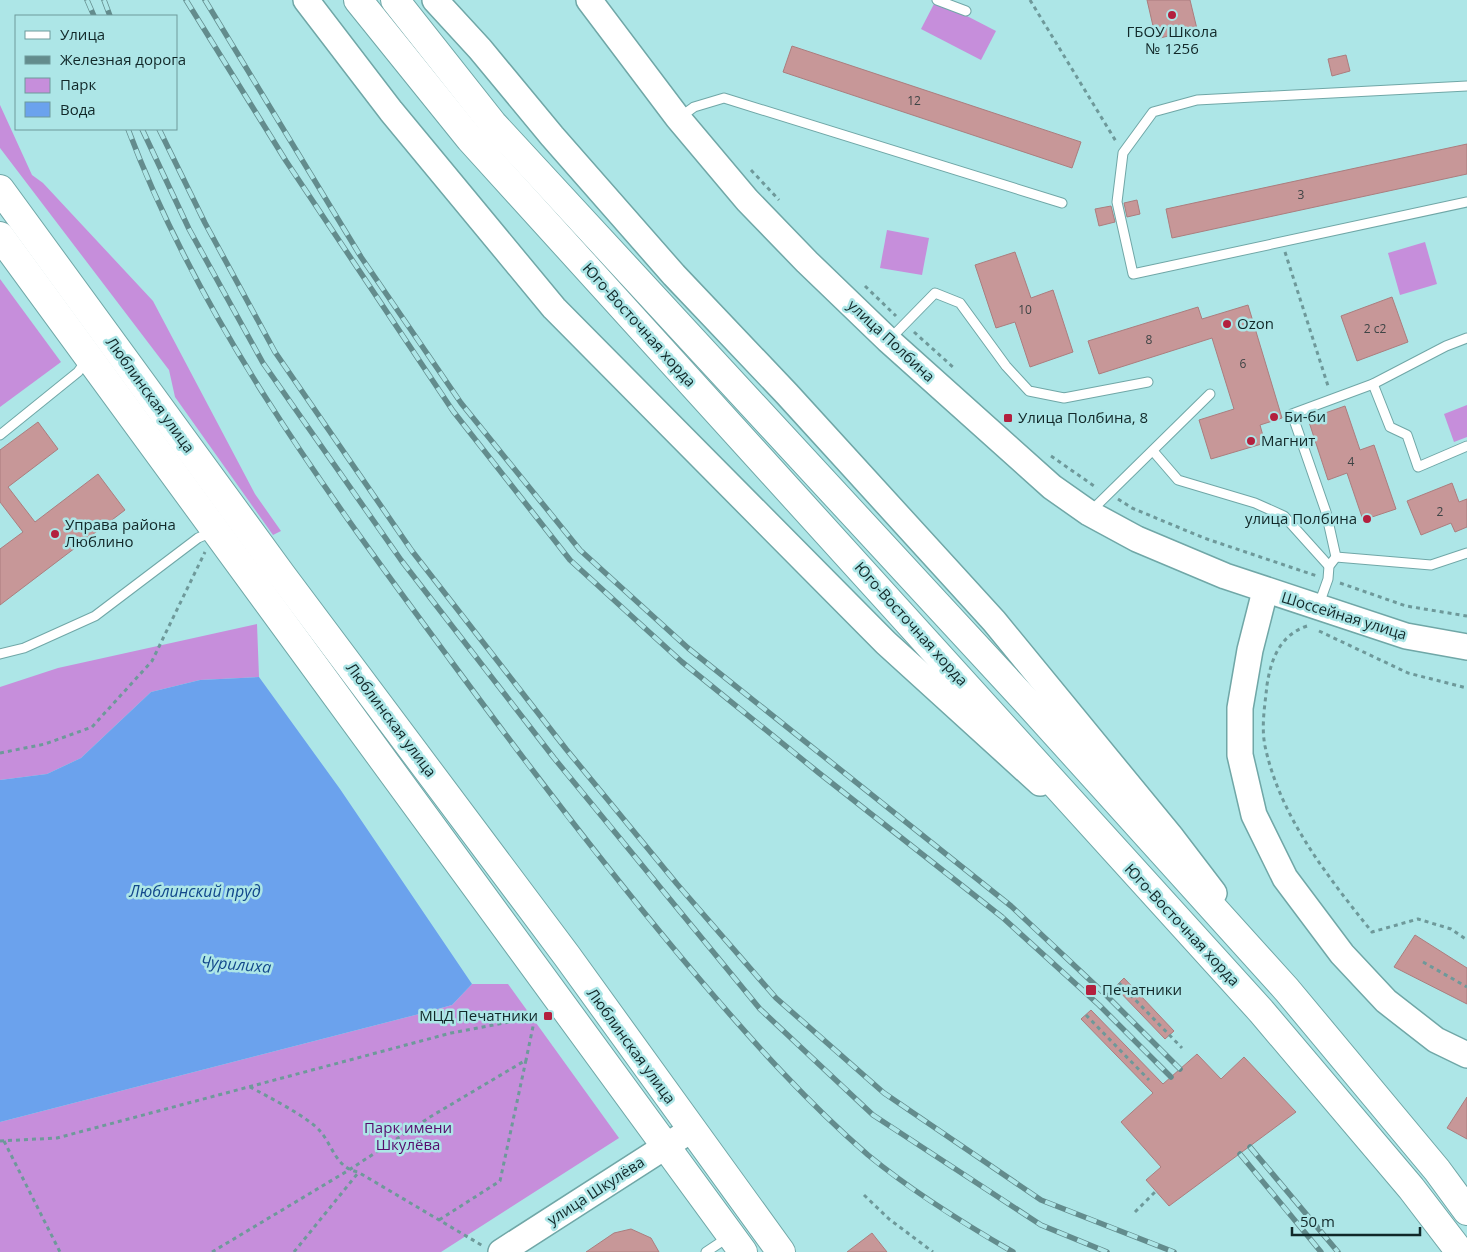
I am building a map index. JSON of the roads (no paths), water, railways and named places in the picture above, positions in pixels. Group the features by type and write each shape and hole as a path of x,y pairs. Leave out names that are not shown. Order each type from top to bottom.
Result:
{"main road":[{"path":"306,0 390,111 554,308 737,490 886,643 1110,847"},
{"name":"Юго-Восточная хорда","path":"358,0 470,140 1110,847 1261,1011 1411,1188 1460,1252"},
{"name":"Юго-Восточная хорда","path":"394,0 493,124 1014,688 1287,990 1437,1170 1467,1211"},
{"path":"435,0 480,49 552,136 667,268 787,394 994,621 1172,838 1287,990"},
{"name":"улица Полбина","path":"589,0 678,118 746,200 807,262 896,331 1032,469 1089,513 1137,539 1265,591"},
{"name":"Люблинская улица","path":"0,188 275,566 567,956 781,1252"},
{"name":"Люблинская улица","path":"0,236 89,356 212,539 665,1147 733,1246"},
{"name":"Шоссейная улица","path":"1467,647 1406,636 1265,591 1250,650 1240,708 1240,756 1254,815 1285,878 1342,954 1386,1001 1436,1040 1467,1055"},
{"name":"улица Шкулёва","path":"492,1249 691,1130"}],"lane":[{"path":"937,0 966,11"},
{"path":"1467,86 1197,100 1153,112 1123,153 1117,202 1133,274 1467,202"},
{"path":"678,118 694,107 724,98 1062,203"},
{"path":"896,331 935,293 960,303 1006,366 1030,391 1064,398 1148,382"},
{"path":"1336,557 1326,512 1292,414 1373,384 1446,346 1467,338"},
{"path":"0,435 78,372 89,356"},
{"path":"1373,384 1390,427 1407,435 1418,467 1467,446"},
{"path":"1089,513 1210,394"},
{"path":"1153,451 1178,480 1255,503 1284,516 1329,566"},
{"path":"0,654 24,648 95,616 198,538 212,539"},
{"path":"1336,557 1431,565 1467,553"},
{"path":"1318,608 1328,579 1329,566 1336,557"},
{"path":"706,1252 733,1246"}],"water":[{"name":"Люблинский пруд","path":"259,677 340,789 472,984 452,1005 0,1122 0,780 47,774 81,758 151,692 200,680"}],"railway":[{"path":"87,0 94,15"},
{"path":"104,0 110,15"},
{"path":"186,0 286,161 453,411 570,560 682,662 1002,917 1099,1005 1171,1077"},
{"path":"205,0 361,257 461,403 580,550 688,648 1011,906 1108,997 1180,1069"},
{"path":"128,130 158,201 192,271 230,339 271,406 359,535 512,743 605,864 722,1005 782,1072 824,1115 868,1155 903,1182 1013,1252"},
{"path":"142,130 189,229 263,363 401,560 554,758 760,1009 873,1115 1041,1225 1107,1252"},
{"path":"159,130 205,223 275,352 412,551 566,749 677,884 776,998 884,1093 1041,1200 1174,1252"},
{"path":"1250,1147 1338,1252"},
{"path":"1240,1154 1321,1252"}],"place":[{"name":"ГБОУ Школа № 1256","path":"1172,15"},
{"name":"Ozon","path":"1227,324"},
{"name":"Би-би","path":"1274,417"},
{"name":"Улица Полбина, 8","path":"1008,418"},
{"name":"Магнит","path":"1251,441"},
{"name":"улица Полбина","path":"1367,519"},
{"name":"Управа района Люблино","path":"55,534"},
{"name":"Печатники","path":"1091,990"},
{"name":"МЦД Печатники","path":"548,1016"}],"water label":[{"name":"Чурилиха","path":"236,964"}],"park label":[{"name":"Парк имени Шкулёва","path":"408,1136"}]}
